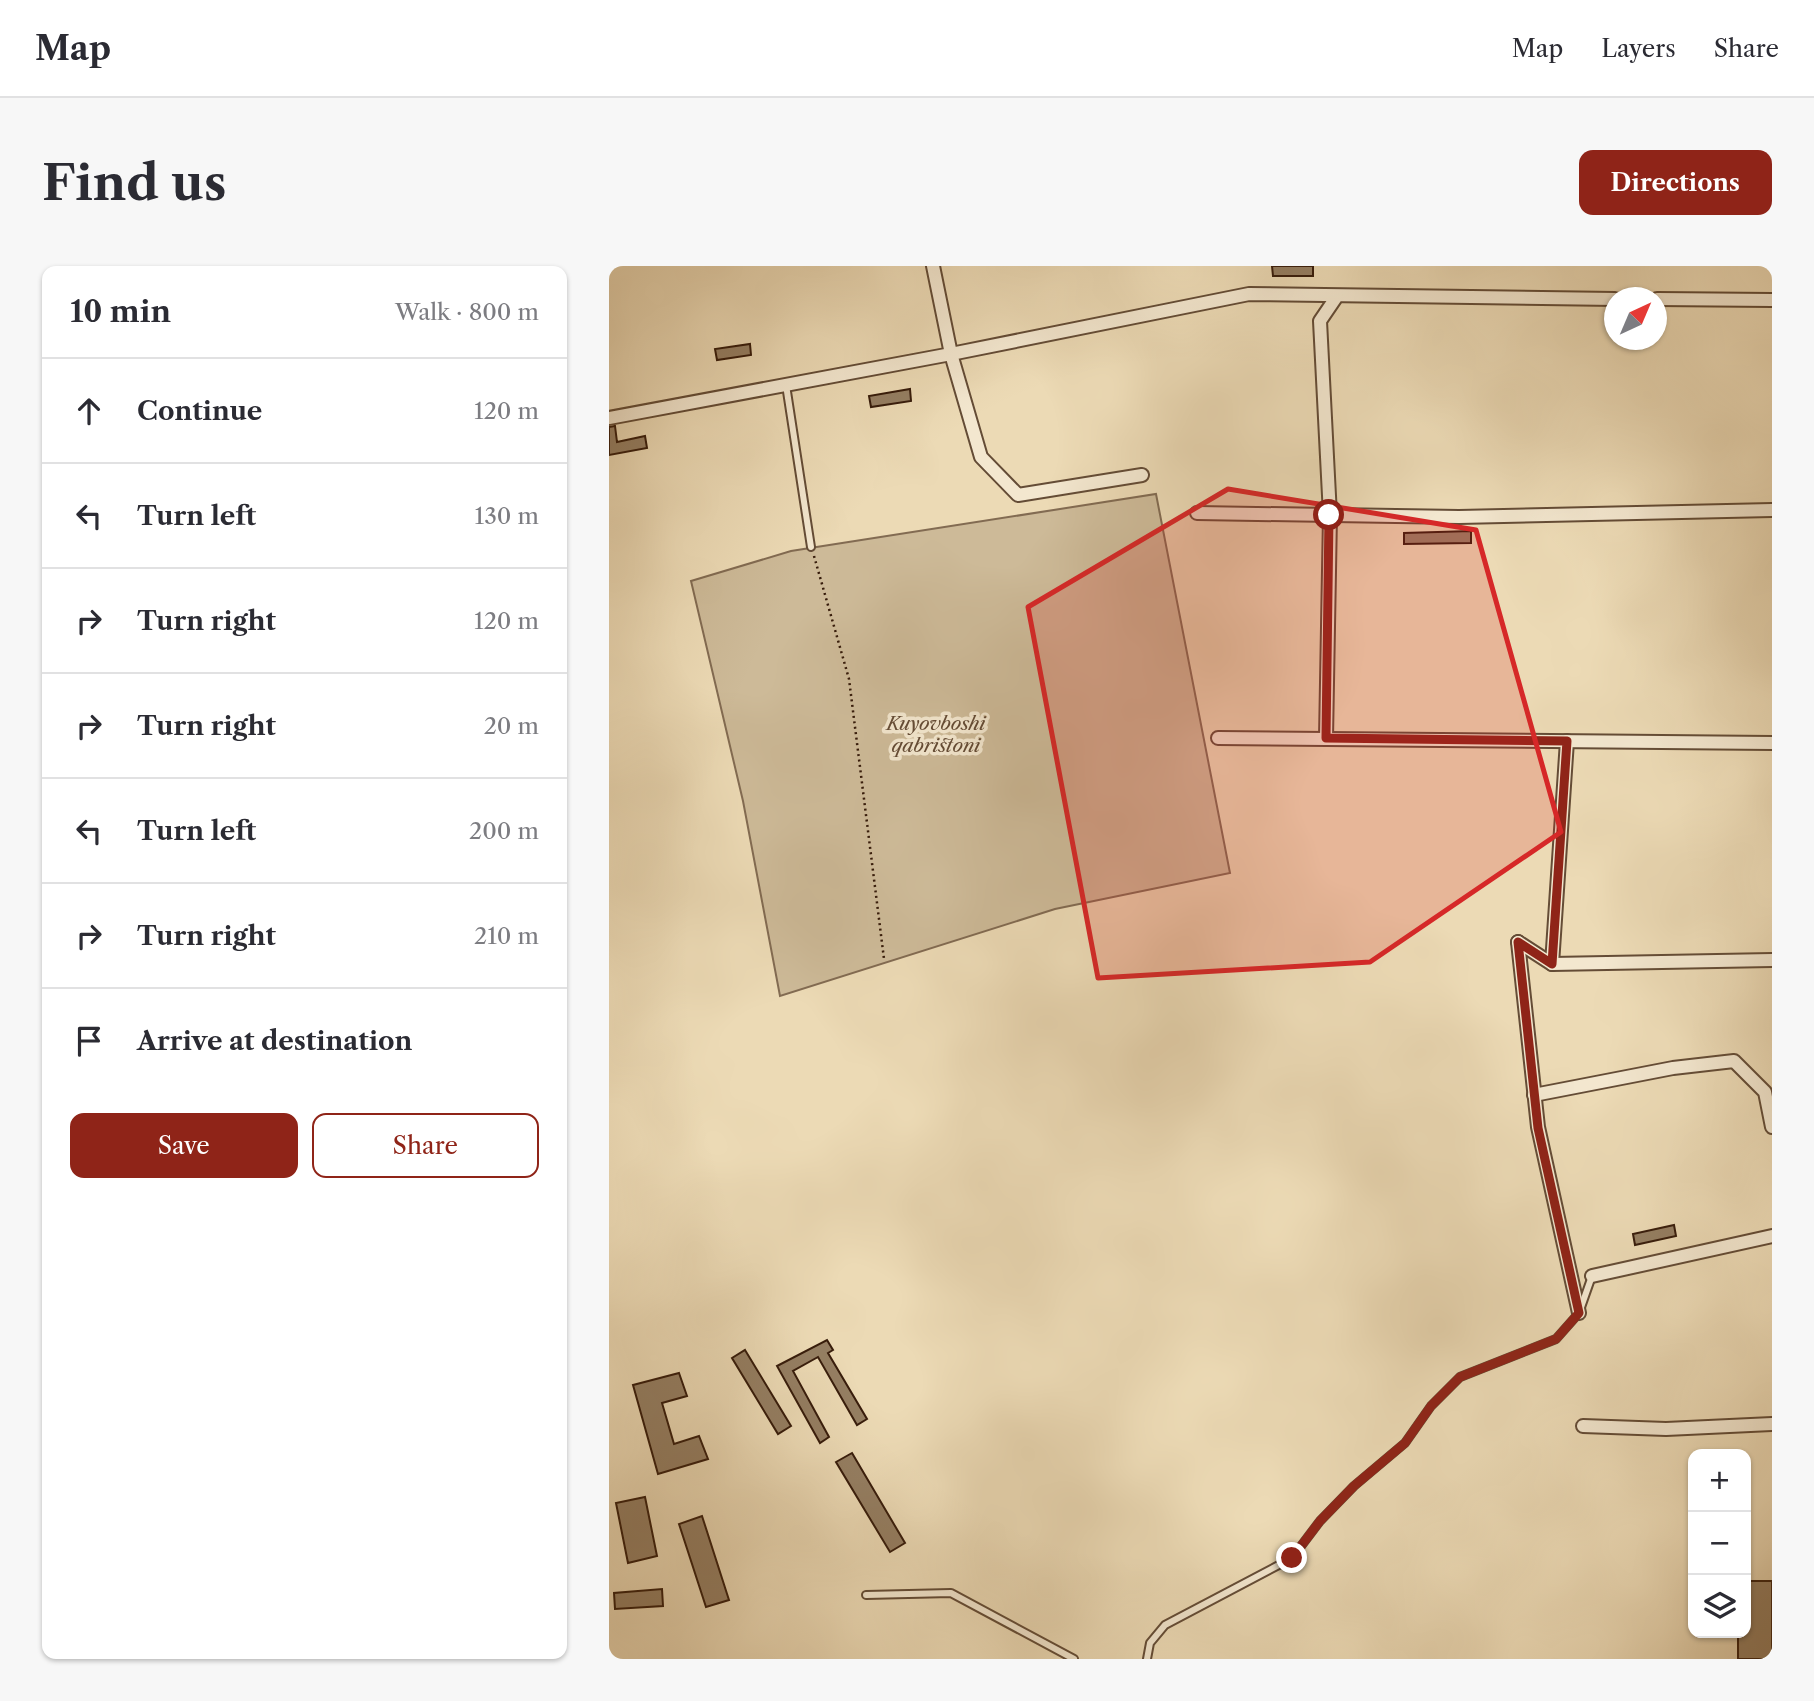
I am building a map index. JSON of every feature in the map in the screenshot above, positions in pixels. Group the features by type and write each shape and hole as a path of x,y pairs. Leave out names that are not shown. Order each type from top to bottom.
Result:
{"street":[{"path":"933,266 951,354 981,457 1018,495 1142,475"},
{"path":"609,418 951,354 1248,294 1604,299"},
{"path":"1326,738 1329,515 1320,321 1336,296"},
{"path":"1667,299 1772,300"},
{"path":"1197,513 1459,517 1772,510"},
{"path":"1218,738 1772,743"},
{"path":"1552,964 1567,741"},
{"path":"1579,1313 1538,1128 1518,942 1552,964 1772,960"},
{"path":"1534,1095 1673,1068 1734,1060 1765,1092 1772,1127"},
{"path":"1592,1276 1772,1236"},
{"path":"1583,1426 1666,1429 1772,1424"}],"lane":[{"path":"786,385 811,547"},
{"path":"1147,1659 1150,1643 1165,1625 1292,1558 1320,1521 1354,1486 1405,1443 1431,1406 1460,1377 1556,1339 1579,1313 1592,1276"},
{"path":"866,1595 951,1593 1074,1659"}],"path":[{"path":"811,547 849,679 884,959"}],"highlighted area":[{"path":"1228,489 1476,530 1561,832 1370,962 1098,978 1028,607"}],"green space":[{"name":"Kuyovboshi qabristoni","path":"1156,494 1230,873 1055,909 780,996 743,801 691,581 791,551"}],"building":[{"path":"1272,266 1313,266 1313,276 1273,276"},
{"path":"750,344 751,355 717,360 715,349"},
{"path":"910,389 911,401 871,407 869,396"},
{"path":"615,426 617,442 645,436 647,448 609,455 609,427"},
{"path":"1471,531 1471,543 1404,544 1404,533"},
{"path":"1674,1225 1676,1236 1635,1245 1633,1234"},
{"path":"827,1340 833,1350 828,1353 867,1419 857,1425 818,1357 793,1371 829,1437 820,1443 777,1366"},
{"path":"745,1350 791,1426 778,1434 732,1358"},
{"path":"679,1373 687,1396 662,1403 674,1444 699,1436 708,1459 658,1474 633,1385"},
{"path":"852,1453 905,1543 890,1552 836,1462"},
{"path":"645,1497 657,1556 628,1563 616,1503"},
{"path":"702,1516 729,1600 706,1607 679,1524"},
{"path":"1751,1581 1772,1581 1772,1659 1738,1659 1738,1638 1751,1638"},
{"path":"662,1589 663,1606 615,1609 614,1593"}],"route":[{"path":"1292,1558 1320,1521 1354,1486 1405,1443 1431,1406 1460,1377 1556,1339 1579,1313 1538,1128 1518,942 1552,964 1567,741 1326,738 1329,515"}]}
